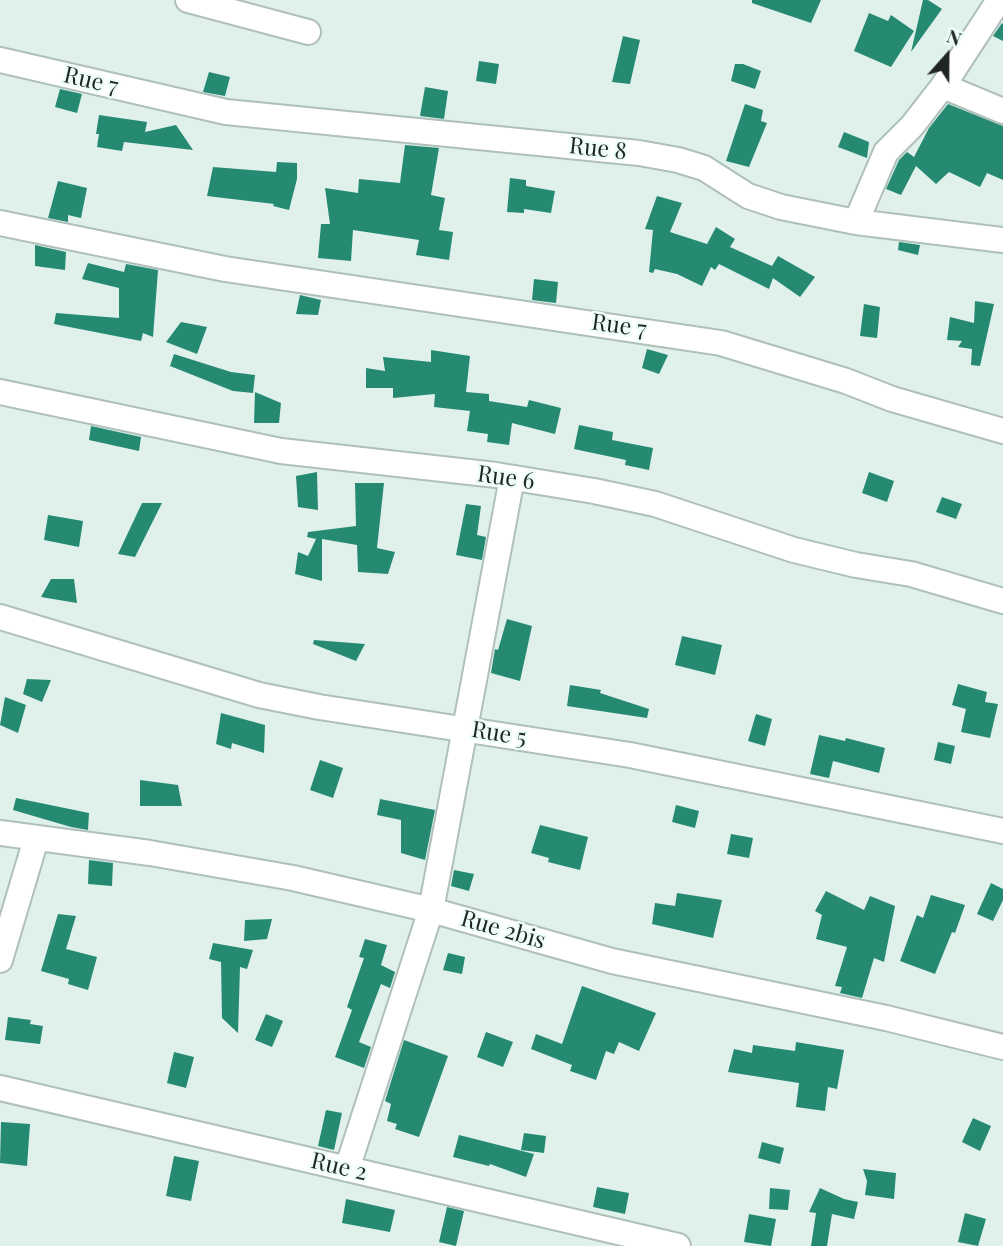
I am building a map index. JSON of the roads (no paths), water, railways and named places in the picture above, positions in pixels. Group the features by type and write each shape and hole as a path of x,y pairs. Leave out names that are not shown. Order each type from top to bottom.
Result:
{"street":[{"path":"188,0 308,32"},
{"path":"856,222 886,152 912,126 943,86 999,0"},
{"name":"Rue 7","path":"0,60 181,101"},
{"path":"943,86 1003,111"},
{"name":"Rue 8","path":"181,101 226,112 661,157 704,168 748,196 780,207 856,222 1003,240"},
{"name":"Rue 7","path":"0,223 225,269 722,343 846,381 892,399 1003,431"},
{"name":"Rue 6","path":"0,392 281,451 512,478 594,491 655,504 794,550 856,565 911,574 1003,601"},
{"path":"346,1169 431,910 512,478"},
{"name":"Rue 5","path":"0,617 259,695 319,707 630,755 1003,831"},
{"name":"Rue 2bis","path":"0,833 150,853 293,878 431,910 611,961 886,1018 1003,1047"},
{"path":"0,960 36,839"},
{"name":"Rue 2","path":"0,1088 678,1246"}]}
